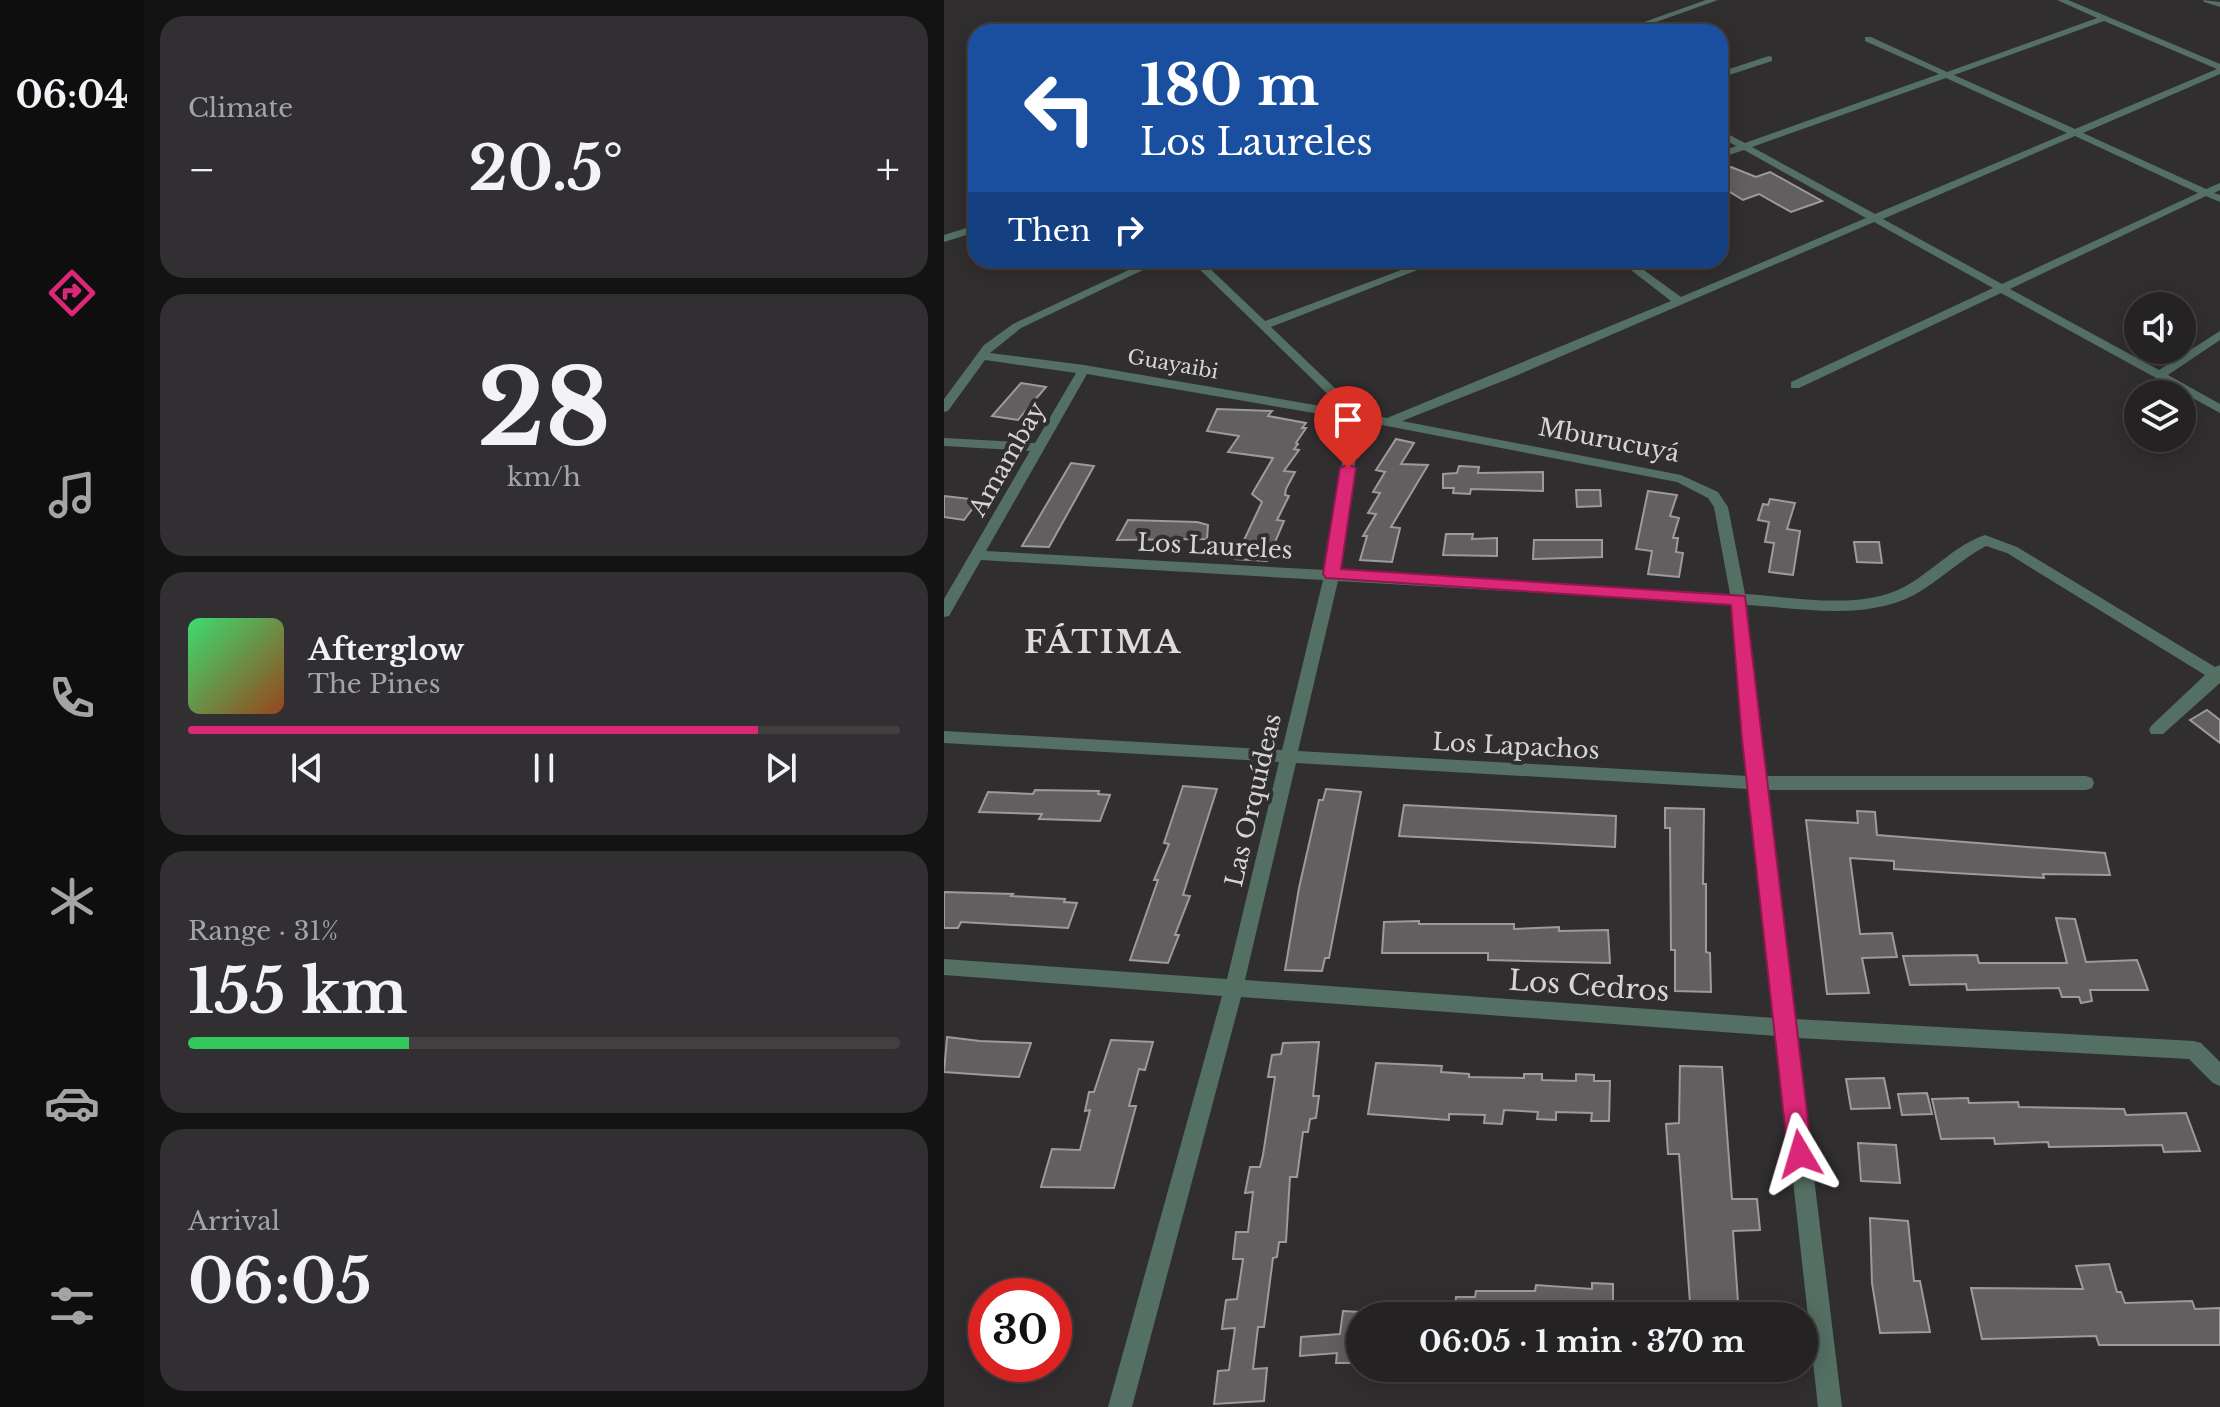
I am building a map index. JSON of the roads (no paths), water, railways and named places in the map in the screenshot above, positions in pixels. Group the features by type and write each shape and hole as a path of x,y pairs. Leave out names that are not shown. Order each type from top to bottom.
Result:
{"street":[{"path":"1644,24 1714,0"},
{"path":"2061,0 2220,69"},
{"path":"2207,0 2220,5"},
{"path":"1728,152 2103,19"},
{"path":"1868,39 2220,199"},
{"path":"1728,72 1769,59"},
{"path":"1389,421 1679,301 2220,69"},
{"path":"1728,137 2220,409"},
{"path":"1795,385 2220,186"},
{"path":"944,239 968,231"},
{"path":"944,408 983,356 1017,326 1142,268"},
{"path":"1204,268 1356,415"},
{"path":"1265,325 1417,268"},
{"path":"1634,268 1679,301"},
{"path":"2158,376 2220,335"},
{"name":"Guayaibi","path":"983,356 1084,369 1389,421"},
{"name":"Amambay","path":"944,612 1084,369"},
{"name":"Las Orquídeas","path":"1120,1407 1234,988 1332,574 1356,415"},
{"name":"Mburucuyá","path":"1389,421 1699,485 1713,495 1721,507 1739,600 1757,783 1830,1407"},
{"path":"944,442 1039,447"},
{"name":"Los Laureles","path":"977,555 1840,605 1883,602 1911,590 1963,551 1985,540 2012,550 2218,674"},
{"path":"2157,730 2218,674"},
{"name":"Los Lapachos","path":"944,737 1757,783 2086,783"},
{"name":"Los Cedros","path":"944,967 1786,1028 2194,1050 2220,1076"}],"district":[{"name":"FÁTIMA","path":"1103,642"}]}
